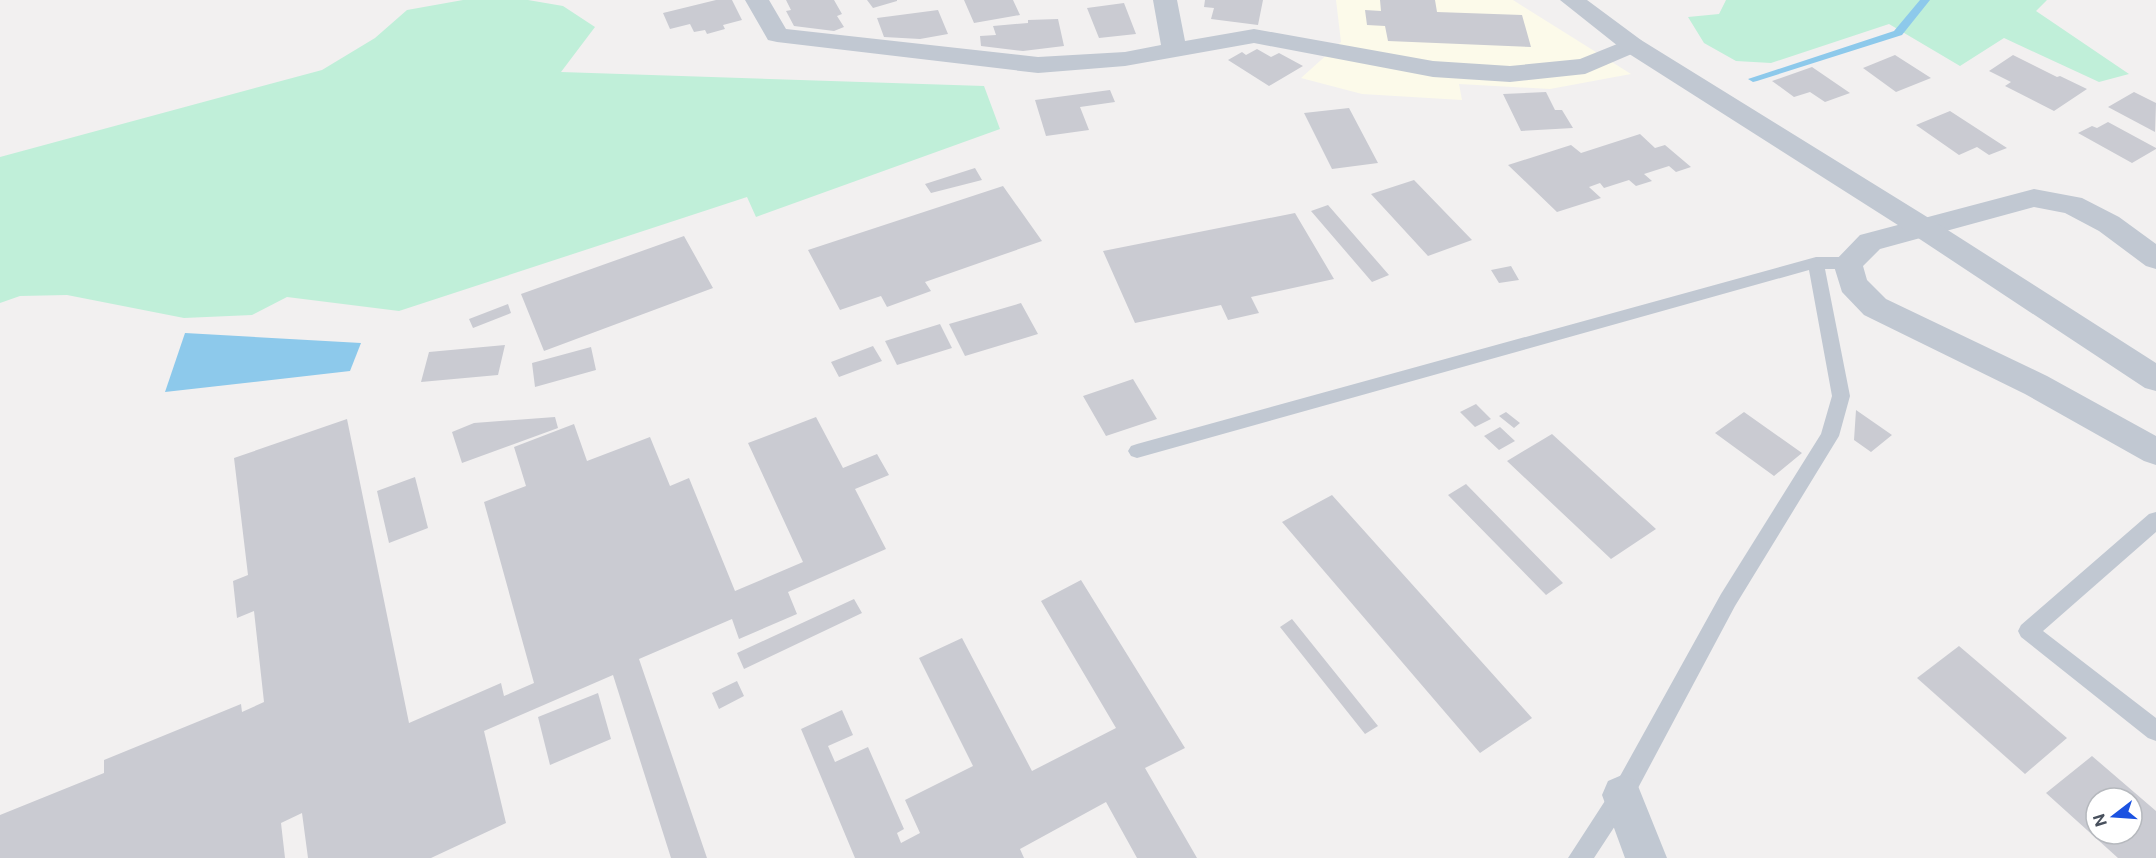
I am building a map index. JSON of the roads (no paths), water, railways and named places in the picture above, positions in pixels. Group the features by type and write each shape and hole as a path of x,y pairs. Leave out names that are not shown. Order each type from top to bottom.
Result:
{"street":[{"path":"757,0 777,35 1038,65 1125,59 1254,36 1433,69 1510,74 1585,66 1632,45"},
{"path":"1165,0 1174,51"},
{"path":"1572,0 1632,45 1923,227 2156,379"},
{"path":"2156,259 2109,224 2072,205 2034,198 1870,242 1848,264 1853,284 1875,307 2036,385 2156,452"},
{"path":"1622,795 1646,858"}],"lane":[{"path":"1137,451 1816,263 1848,264"},
{"path":"1580,858 1622,795 1728,600 1830,436 1841,396 1816,263"},
{"path":"2156,520 2028,631 2156,731"}],"water":[{"path":"185,333 361,343 350,371 165,392"}],"waterway":[{"path":"1753,79 1898,33 1925,0"}]}
